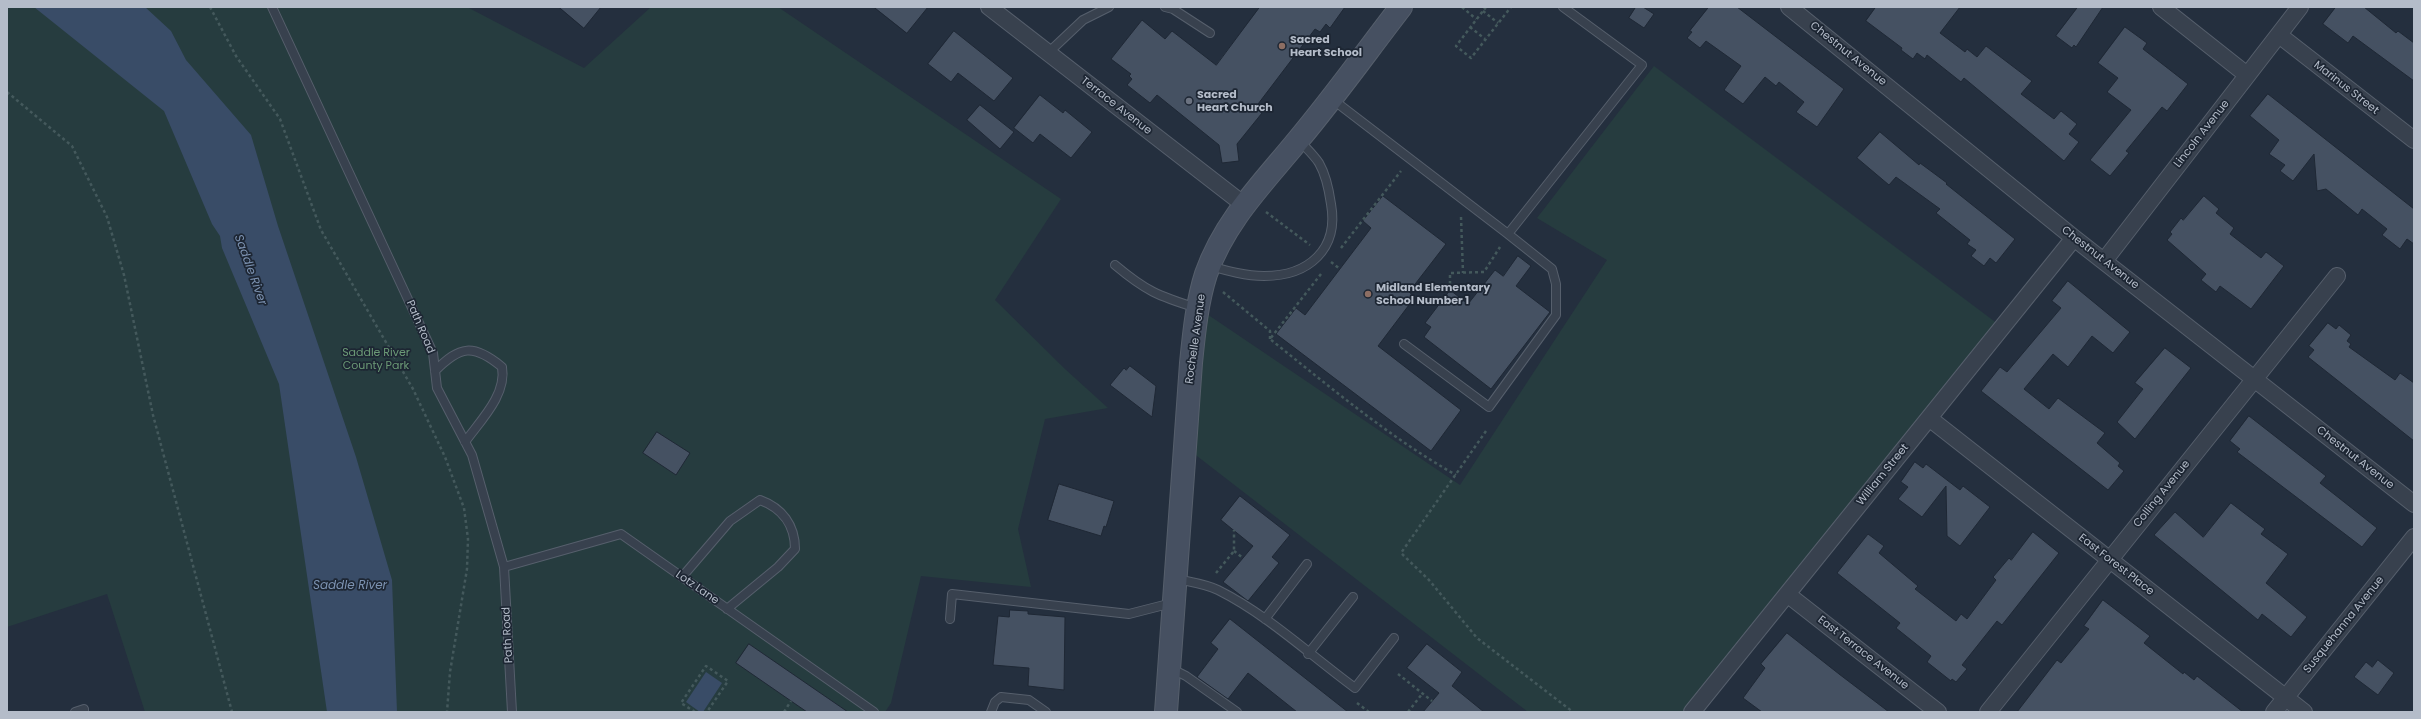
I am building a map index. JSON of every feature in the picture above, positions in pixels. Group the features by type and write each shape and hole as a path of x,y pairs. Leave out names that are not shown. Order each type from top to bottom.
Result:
{"street":[{"name":"Terrace Avenue","path":"989,7 1252,210"},
{"name":"Chestnut Avenue","path":"1789,7 2074,238 2414,504"},
{"path":"2161,7 2247,75"},
{"name":"Lincoln Avenue","path":"2104,261 2300,7"},
{"name":"Rochelle Avenue","path":"1166,712 1174,578 1191,363 1198,308 1220,269 1221,241 1252,210 1299,140 1398,8"},
{"name":"Marinus Street","path":"2279,35 2414,140"},
{"name":"William Street","path":"1692,712 2074,238"},
{"name":"Colling Avenue","path":"1988,712 2337,276"},
{"name":"East Forest Place","path":"1929,418 2304,712"},
{"name":"Susquehanna Avenue","path":"2274,712 2414,537"},
{"name":"East Terrace Avenue","path":"1787,594 1938,712"}],"lane":[{"name":"Path Road","path":"272,7 432,352 437,388 472,455 504,567 512,712"},
{"path":"1048,53 1083,20 1109,7"},
{"path":"1166,7 1173,9 1210,33"},
{"path":"1508,234 1642,65 1563,7"},
{"path":"1331,98 1552,269 1556,284 1556,315 1489,407 1404,344"},
{"path":"1220,269 1265,276 1296,271 1318,258 1330,240 1333,217 1328,188 1319,163 1299,140"},
{"path":"1115,265 1142,287 1160,297 1198,308"},
{"path":"435,371 455,352 468,350 480,353 502,367 504,377 500,392 465,442"},
{"path":"682,577 730,521 760,500 772,504 790,521 795,535 795,549 778,567 727,609"},
{"name":"Lotz Lane","path":"504,567 621,534 874,712"},
{"path":"1265,619 1307,564"},
{"path":"1174,578 1216,589 1265,619 1308,654 1355,688 1394,638"},
{"path":"950,619 952,594 1129,614 1173,603"},
{"path":"1308,654 1353,597"},
{"path":"1169,668 1186,676 1237,712"},
{"path":"991,712 995,702 1001,697 1028,700 1046,712"},
{"path":"75,712 84,709 84,712"}],"path":[{"path":"210,7 236,56 280,119 321,230 336,259 413,389 445,457 464,508 468,539 467,570 450,672 447,712"},
{"path":"1462,7 1476,19"},
{"path":"1486,7 1456,46 1471,58 1511,7"},
{"path":"1483,11 1498,23"},
{"path":"1470,27 1486,39"},
{"path":"7,92 72,146 107,217 124,275 153,415 232,712"},
{"path":"1395,166 1407,175"},
{"path":"1340,249 1401,171"},
{"path":"1264,211 1268,205"},
{"path":"1252,210 1264,211 1340,269"},
{"path":"1455,212 1467,221"},
{"path":"1462,217 1463,273"},
{"path":"1450,290 1450,273 1484,272 1502,248 1496,244"},
{"path":"1270,340 1335,255"},
{"path":"1220,269 1223,292 1270,331 1270,340"},
{"path":"1270,340 1390,434 1415,452 1456,475"},
{"path":"1486,431 1401,553 1434,586 1477,638 1573,712"},
{"path":"1205,586 1234,551 1234,530"},
{"path":"1234,551 1243,558"},
{"path":"695,712 681,703 706,666 728,681 707,712"},
{"path":"1398,674 1432,702"},
{"path":"1408,712 1422,694"},
{"path":"784,712 791,701"}],"green space":[{"name":"Saddle River County Park","path":"7,7 467,7 584,68 651,7 778,7 1061,199 995,300 1065,369 1108,408 1045,419 1018,529 1031,587 921,576 891,703 885,712 145,712 107,594 7,627"},
{"path":"1654,66 2002,327 1694,712 1528,712 1184,446 1198,308 1460,485 1607,260 1537,218"}],"water":[{"name":"Saddle River","path":"34,7 145,7 171,31 186,60 251,135 278,226 356,457 392,580 397,712 327,712 279,384 222,248 220,236 212,224 164,111"},
{"path":"706,672 722,683 703,712 700,712 686,702"}],"building":[{"path":"559,7 601,7 584,28"},
{"path":"874,7 928,7 907,33"},
{"path":"1260,7 1345,7 1330,28 1326,24 1320,32 1315,29 1255,108 1262,113 1237,144 1239,161 1222,163 1219,145 1157,95 1150,103 1127,85 1132,79 1129,76 1131,74 1111,59 1142,20 1165,39 1172,31 1216,65"},
{"path":"1636,7 1643,7 1654,14 1644,28 1629,18"},
{"path":"1709,7 1737,7 1844,89 1817,127 1796,112 1804,102 1779,82 1776,86 1765,77 1743,104 1724,90 1741,66 1706,41 1700,48 1687,38 1692,32 1690,31"},
{"path":"1876,7 1960,7 1940,33 1965,52 1967,49 1977,57 1986,46 2032,81 2021,94 2054,119 2061,111 2077,124 2069,134 2079,142 2064,161 1964,78 1961,82 1927,55 1925,59 1917,53 1913,59 1901,50 1902,48 1866,21"},
{"path":"2078,7 2103,7 2076,47 2074,45 2072,48 2056,36"},
{"path":"2336,7 2364,7 2396,33 2398,31 2414,43 2414,81 2353,36 2348,43 2323,24"},
{"path":"2125,27 2147,43 2143,49 2188,84 2167,111 2162,107 2126,151 2129,153 2110,176 2090,160 2131,110 2107,92 2118,78 2098,63"},
{"path":"954,31 1013,78 994,101 958,73 951,82 928,64"},
{"path":"2268,94 2414,209 2414,244 2407,239 2400,249 2382,235 2387,229 2362,209 2358,215 2326,189 2317,191 2314,154 2293,181 2280,171 2285,165 2269,154 2279,140 2250,116"},
{"path":"1040,95 1063,113 1065,110 1092,132 1071,158 1040,134 1033,143 1014,128"},
{"path":"980,105 1014,132 1000,149 967,120"},
{"path":"1880,132 1919,165 1920,163 1947,183 1946,184 2015,239 1996,263 1990,258 1984,266 1971,256 1976,250 1967,244 1970,240 1936,213 1940,209 1896,177 1889,185 1857,158"},
{"path":"1383,196 1446,244 1409,292 1415,297 1378,346 1461,410 1431,451 1276,334 1296,308 1305,315 1371,228 1363,221"},
{"path":"2204,196 2219,209 2216,213 2234,228 2230,234 2261,258 2266,252 2284,266 2251,309 2220,286 2216,292 2201,280 2206,274 2167,240 2172,234 2170,232 2181,218 2183,220"},
{"path":"1518,256 1531,266 1516,286 1550,312 1491,389 1424,337 1431,327 1425,323 1450,290 1468,304 1495,270 1503,276"},
{"path":"2068,281 2130,332 2113,353 2092,336 2068,367 2053,354 2024,389 2049,409 2058,398 2105,433 2097,443 2120,463 2118,466 2124,471 2108,490 1981,391 2000,367 2007,372 2061,308 2052,301"},
{"path":"2328,323 2336,329 2339,325 2351,335 2347,341 2351,344 2349,347 2395,380 2400,373 2414,383 2414,441 2308,357 2314,350 2309,346"},
{"path":"2165,348 2191,368 2135,439 2117,422 2143,389 2135,383"},
{"path":"1130,366 1156,386 1152,417 1110,385 1124,368 1126,370"},
{"path":"2249,416 2326,476 2320,483 2377,528 2362,547 2237,452 2240,449 2230,441"},
{"path":"657,432 690,453 676,475 643,453"},
{"path":"1915,462 1923,468 1926,464 1960,490 1963,486 1990,507 1960,546 1947,536 1946,486 1922,517 1898,499 1908,487 1901,482"},
{"path":"1059,484 1114,501 1106,527 1104,526 1101,536 1048,520"},
{"path":"1240,496 1290,535 1272,557 1279,563 1248,601 1223,582 1253,546 1221,520"},
{"path":"2231,503 2265,529 2261,534 2288,554 2266,583 2307,617 2291,637 2262,614 2258,620 2154,535 2175,512 2203,537"},
{"path":"2033,532 2059,553 2002,625 1997,621 1962,665 1967,669 1956,682 1952,679 1951,681 1927,662 1931,656 1896,628 1900,623 1837,573 1868,534 1884,546 1879,553 1918,586 1915,589 1956,621 1961,614 1967,619 1996,580 1993,577 2009,558 2011,560"},
{"path":"2103,600 2150,636 2144,643 2183,674 2184,672 2194,680 2197,676 2243,712 2017,712 2057,660 2061,663 2089,629 2084,626"},
{"path":"1010,610 1028,611 1028,614 1065,617 1064,690 1028,686 1029,668 993,665 998,616 1009,617"},
{"path":"1230,619 1348,712 1297,712 1248,673 1228,699 1197,677 1218,649 1211,643"},
{"path":"1787,633 1889,712 1762,712 1743,698 1765,668 1761,664"},
{"path":"749,644 848,712 807,712 736,663"},
{"path":"1427,644 1462,672 1452,686 1484,712 1423,712 1439,693 1407,668"},
{"path":"2378,660 2394,673 2378,695 2354,677 2366,662 2372,667"}],"place":[{"name":"Sacred Heart School","path":"1282,46"},
{"name":"Sacred Heart Church","path":"1189,101"},
{"name":"Midland Elementary School Number 1","path":"1368,294"}]}
